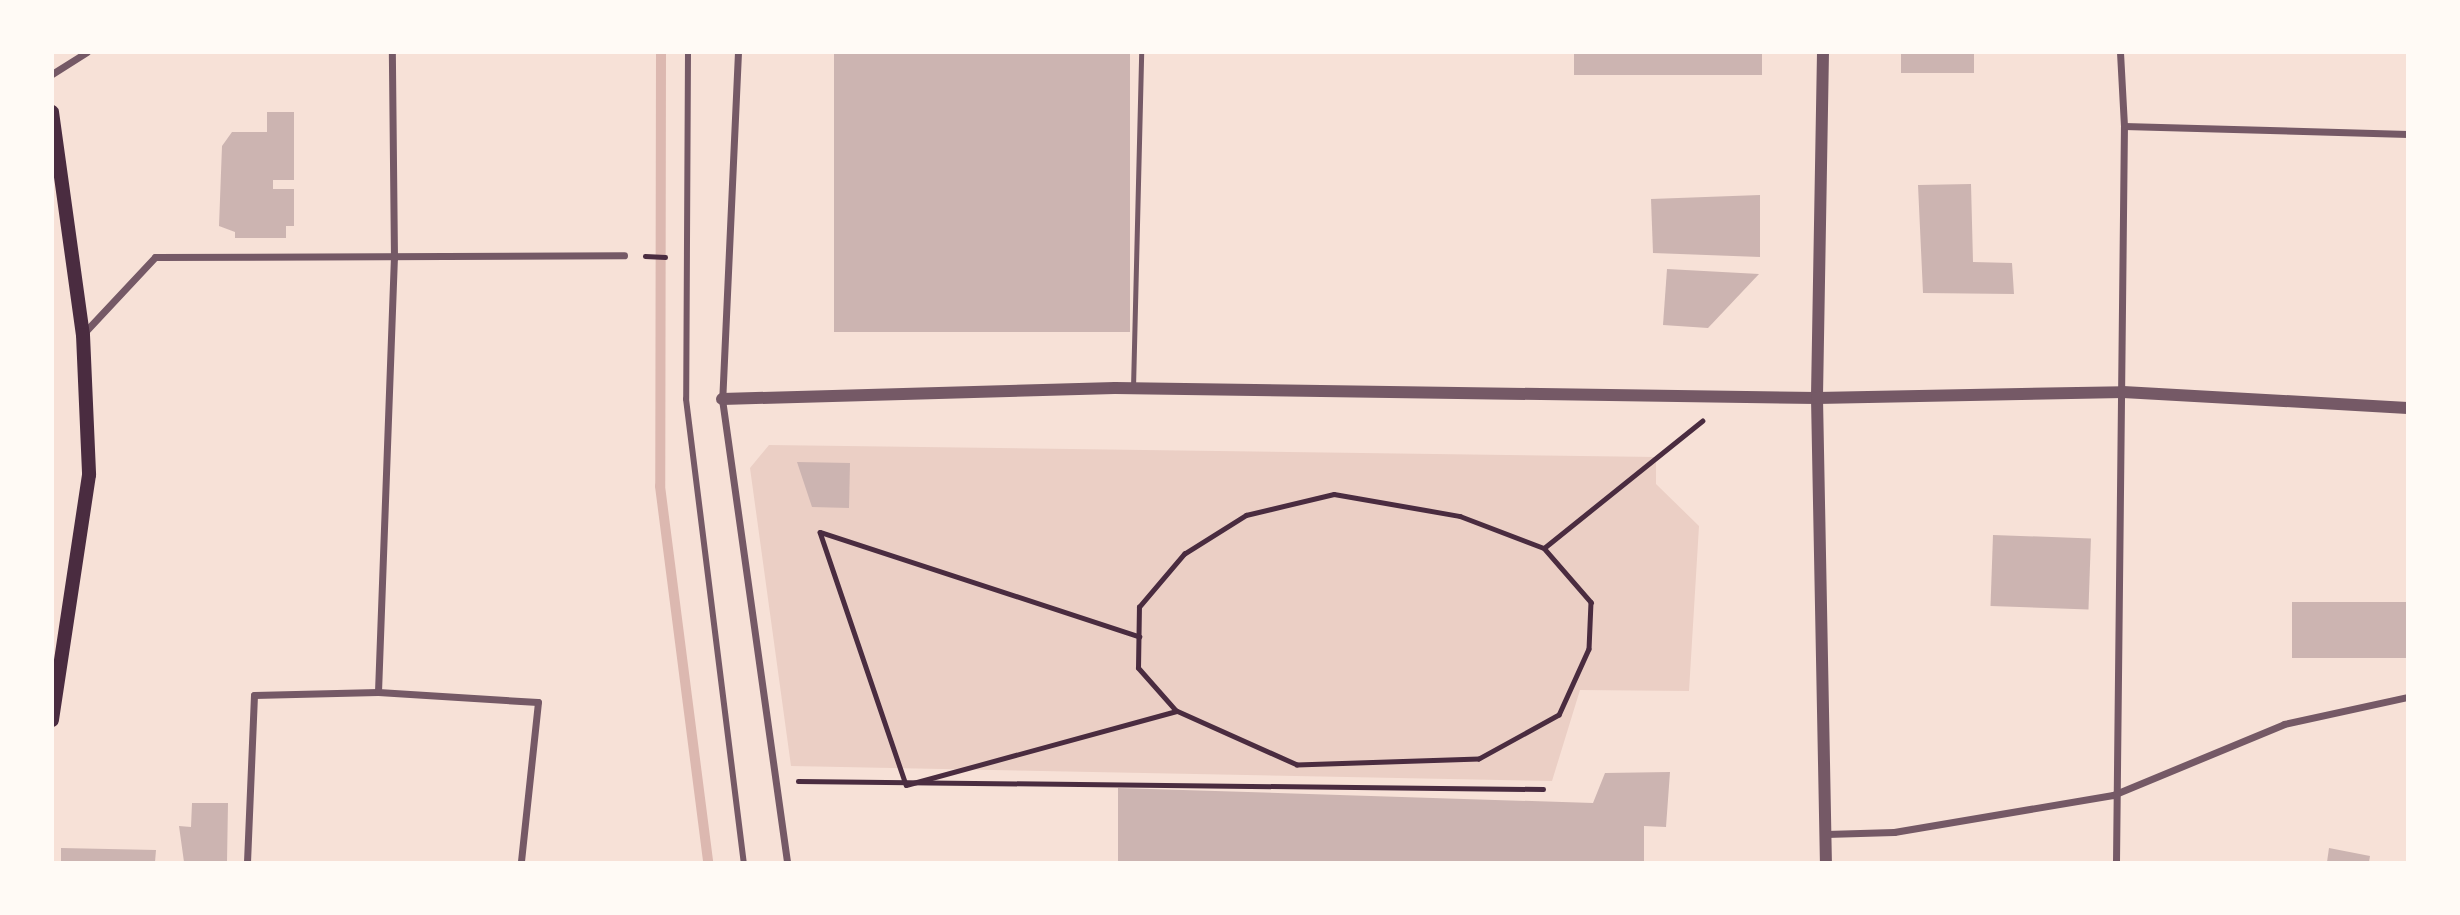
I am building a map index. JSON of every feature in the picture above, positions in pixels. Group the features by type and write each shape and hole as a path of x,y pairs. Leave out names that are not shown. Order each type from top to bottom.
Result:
{"main road":[{"path":"52,112 83,335 89,475 52,720"}],"street":[{"path":"52,74 87,52"},
{"path":"378,692 394,258 392,52"},
{"path":"688,52 686,400 744,863"},
{"path":"738,52 722,399 787,863"},
{"path":"1823,52 1817,398 1826,863"},
{"path":"2116,863 2113,795 2123,392 2124,126 2120,52"},
{"path":"2124,126 2407,134"},
{"path":"83,335 155,257 624,255"},
{"path":"722,399 1133,388 1817,398 2123,392 2407,408"},
{"path":"247,863 254,695 378,692 538,702 521,863"},
{"path":"1826,834 1894,832 2113,795 2284,724 2407,697"}],"lane":[{"path":"1133,388 1141,52"}],"path":[{"path":"624,255 687,258"},
{"path":"1544,548 1732,397"},
{"path":"1334,494 1460,516 1544,548 1591,602 1589,649 1559,715 1479,759 1297,765 1176,711 1138,668 1139,607 1184,554 1246,515 1334,494"},
{"path":"906,785 820,532 1139,636"},
{"path":"906,785 1176,711"},
{"path":"776,780 1094,788 1108,780 1544,789"}],"shaded area":[{"path":"769,445 1656,457 1656,484 1699,526 1689,691 1580,690 1552,781 791,766 750,468"}],"building":[{"path":"834,52 1130,52 1130,332 834,332"},
{"path":"1574,52 1762,52 1762,75 1574,75"},
{"path":"1901,52 1974,52 1974,73 1901,73"},
{"path":"267,112 294,112 294,180 273,180 273,189 294,189 294,226 286,226 286,238 235,238 235,232 219,226 222,146 232,132 267,132"},
{"path":"1971,184 1973,262 2012,263 2014,294 1923,293 1918,185"},
{"path":"1760,195 1760,257 1653,253 1651,199"},
{"path":"1667,269 1759,274 1708,328 1663,325"},
{"path":"797,462 850,463 849,508 812,507"},
{"path":"1993,535 2091,538 2088,609 1991,606"},
{"path":"2292,602 2408,602 2408,658 2292,658"},
{"path":"1670,772 1666,827 1644,826 1644,862 1118,862 1118,788 1593,803 1605,773"},
{"path":"192,803 228,803 227,862 184,862 179,826 191,827"},
{"path":"61,848 156,850 155,862 61,862"},
{"path":"2329,848 2370,856 2369,862 2327,862"}],"waterway":[{"path":"661,52 660,486 708,862"}]}
